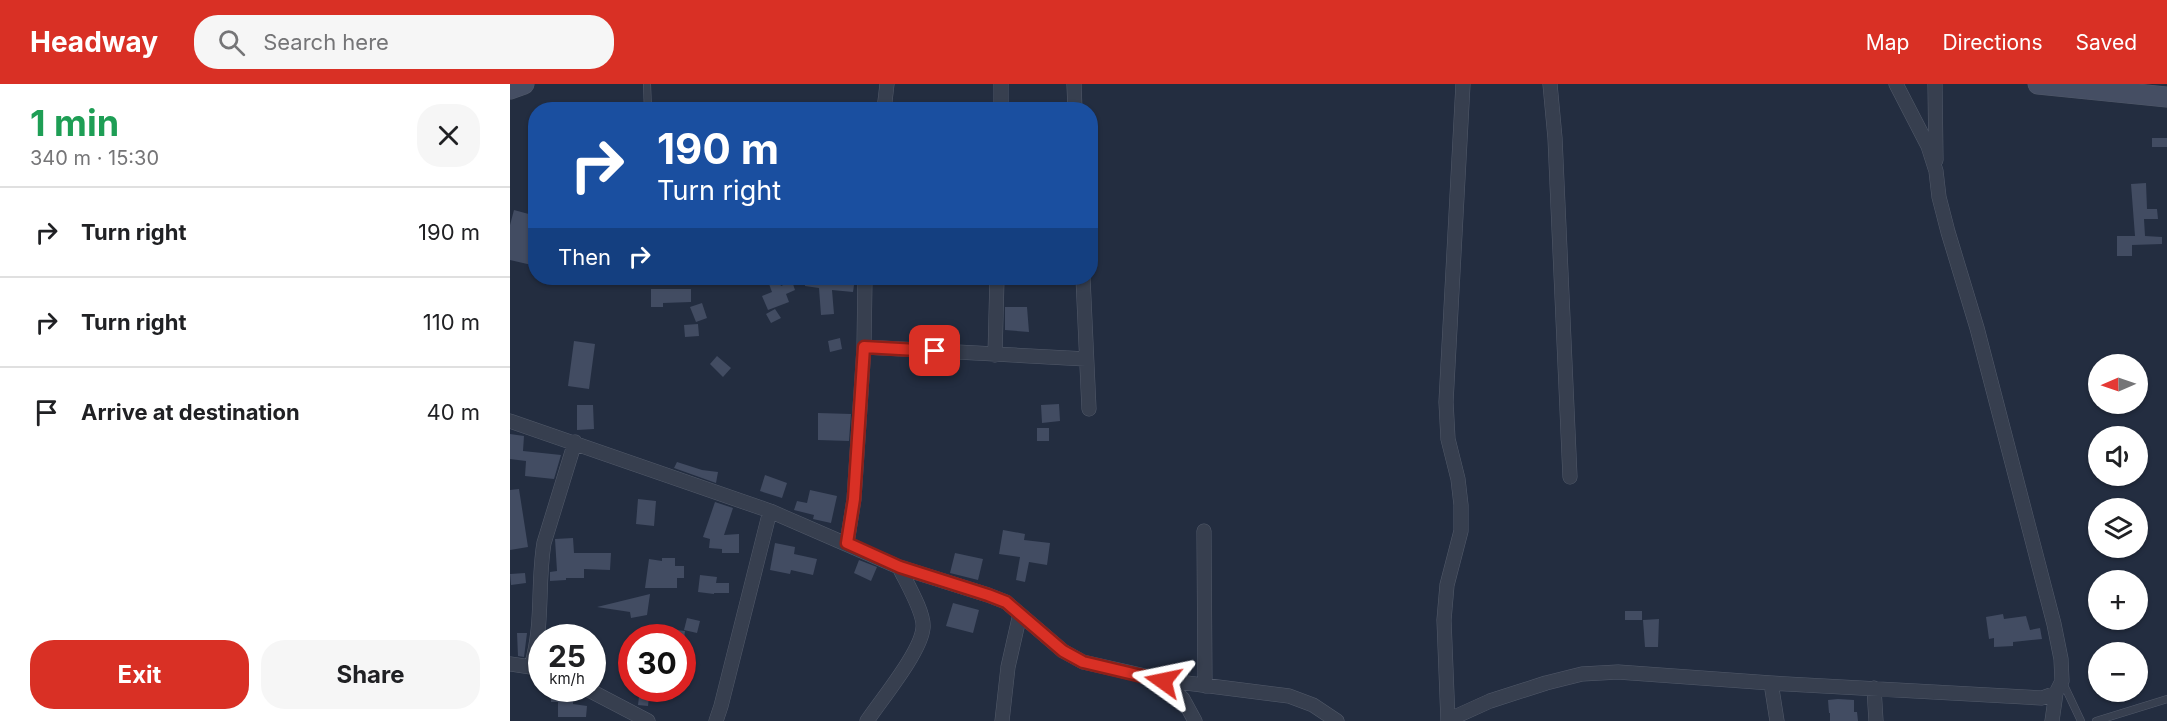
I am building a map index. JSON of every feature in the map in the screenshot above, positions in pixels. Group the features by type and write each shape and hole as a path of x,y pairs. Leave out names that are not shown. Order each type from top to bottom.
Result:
{"street":[{"path":"510,89 525,84"},
{"path":"885,102 887,84"},
{"path":"1000,102 1001,84"},
{"path":"1074,84 1075,102"},
{"path":"1463,84 1446,402 1448,439 1458,479 1461,505 1461,531 1447,585 1444,620 1448,720 1490,701 1546,683 1582,674 1618,672 2042,698 2059,687"},
{"path":"1550,84 1556,149 1570,477"},
{"path":"1896,84 1928,146 1936,171 1948,232 1977,328 2054,624 2061,659 2059,687 2052,721"},
{"path":"1935,84 1936,171"},
{"path":"2038,84 2167,97"},
{"path":"847,543 854,499 864,347 865,285"},
{"path":"995,355 997,285"},
{"path":"1083,285 1089,409"},
{"path":"864,347 1086,359"},
{"path":"510,421 770,511 900,567 1006,602 1063,651 1083,662 1163,681 1289,696 1313,705 1337,721"},
{"path":"539,624 544,543 575,442"},
{"path":"716,721 770,511"},
{"path":"1204,531 1205,687"},
{"path":"867,721 920,641 924,627 900,567"},
{"path":"1002,721 1008,667 1020,614"},
{"path":"510,664 528,667"},
{"path":"1163,681 1183,699 1195,721"},
{"path":"1771,683 1777,721"},
{"path":"1874,688 1876,721"},
{"path":"606,699 648,721"}],"lane":[{"path":"646,84 647,102"},
{"path":"2059,687 2081,721"},
{"path":"2096,721 2167,699"}],"building":[{"path":"2152,138 2167,138 2167,147 2152,147"},
{"path":"2146,183 2147,209 2157,209 2158,219 2144,219 2145,236 2162,237 2162,244 2132,245 2132,256 2117,256 2117,236 2135,236 2131,184"},
{"path":"514,210 528,214 528,264 510,260 510,225"},
{"path":"769,285 793,285 795,290 786,294 789,302 768,310 762,296 772,292"},
{"path":"854,285 853,292 832,290 834,314 821,315 819,288 805,286"},
{"path":"651,289 691,289 691,302 663,303 663,307 651,307"},
{"path":"702,303 707,318 696,322 690,307"},
{"path":"1005,307 1027,307 1029,332 1005,330"},
{"path":"775,309 781,318 771,323 766,314"},
{"path":"698,324 699,336 685,337 684,325"},
{"path":"840,338 842,349 830,352 828,341"},
{"path":"574,341 595,344 589,389 568,386"},
{"path":"717,356 731,368 723,377 710,364"},
{"path":"1059,404 1060,421 1042,423 1041,405"},
{"path":"577,405 593,405 594,429 577,430"},
{"path":"818,413 851,414 849,441 818,440"},
{"path":"1037,428 1049,428 1049,441 1037,441"},
{"path":"510,434 524,436 523,451 561,455 554,479 525,476 526,461 510,459"},
{"path":"677,462 702,470 718,472 716,483 674,468"},
{"path":"765,475 787,483 782,498 760,491"},
{"path":"519,489 528,547 510,550 510,490"},
{"path":"810,490 837,496 831,523 813,519 814,515 794,510 797,501 807,503"},
{"path":"638,499 656,501 654,526 636,524"},
{"path":"715,502 733,508 724,535 739,534 739,553 722,553 722,549 709,548 710,539 703,537"},
{"path":"1003,530 1025,534 1024,540 1050,543 1047,565 1029,562 1025,582 1016,580 1020,557 999,554"},
{"path":"573,538 574,553 611,553 610,570 584,569 584,578 550,581 550,572 557,571 555,539"},
{"path":"775,543 795,547 794,554 817,559 813,575 791,570 790,574 770,570"},
{"path":"955,553 983,559 978,580 950,573"},
{"path":"662,558 675,558 675,566 684,566 684,578 677,578 677,588 645,588 649,559 662,561"},
{"path":"859,560 877,567 871,581 854,573"},
{"path":"525,573 526,583 511,585 510,574"},
{"path":"700,575 717,577 716,583 729,583 729,593 698,592"},
{"path":"650,594 647,615 631,618 630,612 597,607"},
{"path":"953,603 979,610 973,633 946,626"},
{"path":"1625,611 1642,611 1642,620 1625,620"},
{"path":"2003,614 2004,619 2026,616 2030,630 2040,628 2042,639 2013,642 2013,646 1994,647 1994,638 1989,639 1986,617"},
{"path":"687,618 700,621 697,633 696,624 686,624"},
{"path":"1659,619 1658,647 1645,647 1643,620"},
{"path":"517,633 527,633 524,657 518,656"},
{"path":"1828,700 1854,700 1854,712 1857,712 1858,721 1830,721"},
{"path":"558,702 573,702 573,704 587,706 586,717 558,717"},
{"path":"638,702 648,702 648,706 638,705"}],"route":[{"path":"935,351 864,347 854,499 847,543 900,567 1006,602 1063,651 1083,662 1163,681"}]}
